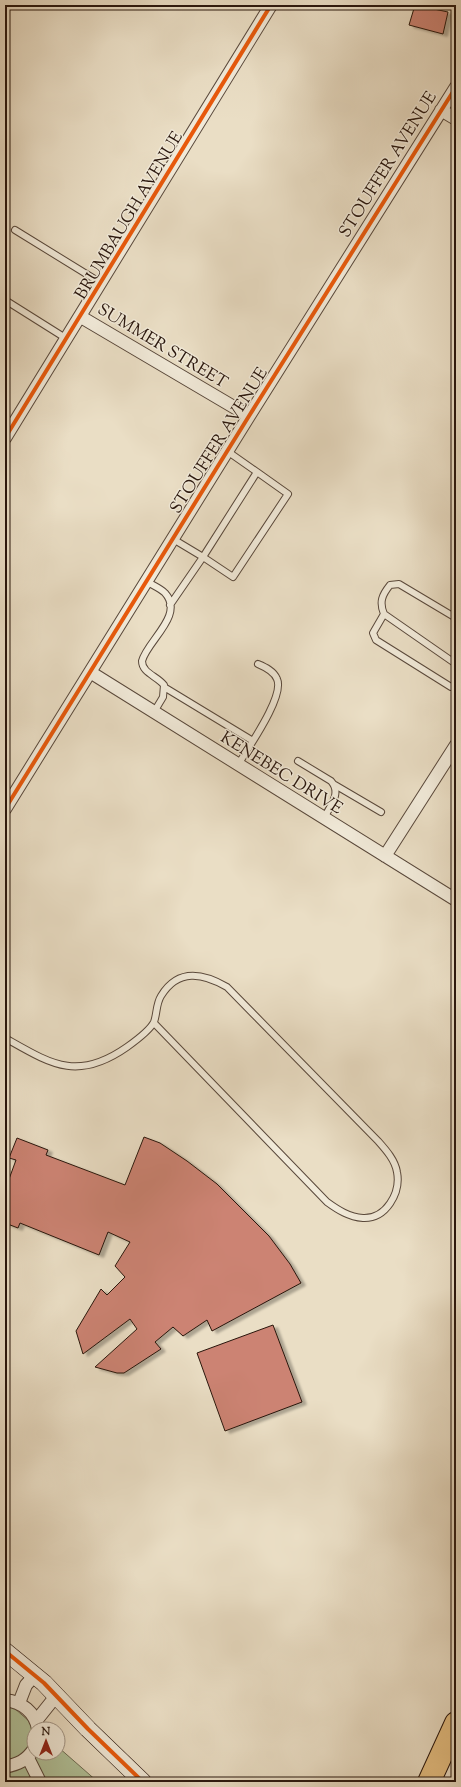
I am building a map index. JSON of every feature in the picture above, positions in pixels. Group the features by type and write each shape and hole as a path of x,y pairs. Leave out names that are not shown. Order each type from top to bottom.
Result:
{"highway":[{"path":"429,1782 456,1723"}],"street":[{"name":"BRUMBAUGH AVENUE","path":"5,438 81,317 271,5"},
{"name":"STOUFFER AVENUE","path":"5,809 248,416 456,87"},
{"path":"441,110 456,119"},
{"name":"SUMMER STREET","path":"81,317 248,416"},
{"name":"KENEBEC DRIVE","path":"90,672 456,900"},
{"path":"385,856 456,745"},
{"path":"5,1651 56,1696 143,1782"},
{"path":"19,1703 26,1685 34,1676"},
{"path":"40,1721 56,1696"},
{"path":"5,1700 19,1703 30,1710 35,1721"},
{"path":"5,1767 17,1764 26,1758"},
{"path":"33,1761 40,1782"}],"lane":[{"path":"15,230 101,283"},
{"path":"5,300 67,339"},
{"path":"173,539 233,577 288,494 227,451"},
{"path":"170,605 203,557 257,472"},
{"path":"146,582 164,593 170,601 171,611 165,624 142,661 142,666 145,670 160,680 164,687 253,741"},
{"path":"456,618 399,584 390,585 381,598 381,607 384,614 456,664"},
{"path":"384,614 373,633 376,640 451,687 456,684"},
{"path":"238,765 274,704 278,693 277,679 273,673 258,664"},
{"path":"154,712 163,696 164,687"},
{"path":"298,761 381,812"},
{"path":"324,818 334,800 337,791 335,785"},
{"path":"5,1038 46,1061 62,1066 79,1067 99,1062 118,1054 136,1041 154,1023 161,996 171,984 182,978 199,975 213,979 227,987 390,1155 397,1171 397,1188 391,1202 382,1213 364,1218 344,1213 327,1202 154,1023"}],"green space":[{"path":"5,1700 29,1721 26,1721 26,1761 66,1761 66,1754 98,1782 5,1782"}],"building":[{"path":"415,5 448,12 443,34 409,25"},
{"path":"144,1137 160,1143 217,1184 269,1236 290,1264 301,1283 212,1331 207,1320 183,1336 173,1327 155,1342 161,1349 124,1373 117,1373 95,1367 137,1329 130,1319 83,1354 76,1331 101,1289 107,1295 125,1277 115,1266 130,1242 108,1232 99,1255 20,1223 18,1228 5,1223 5,1190 16,1160 9,1158 17,1138 48,1150 46,1155 125,1185"},
{"path":"273,1325 302,1402 225,1431 197,1353"}],"cycle path":[{"path":"5,438 271,5"},
{"path":"5,809 249,416 456,87"},
{"path":"5,1651 44,1683 88,1729 143,1782"}]}
